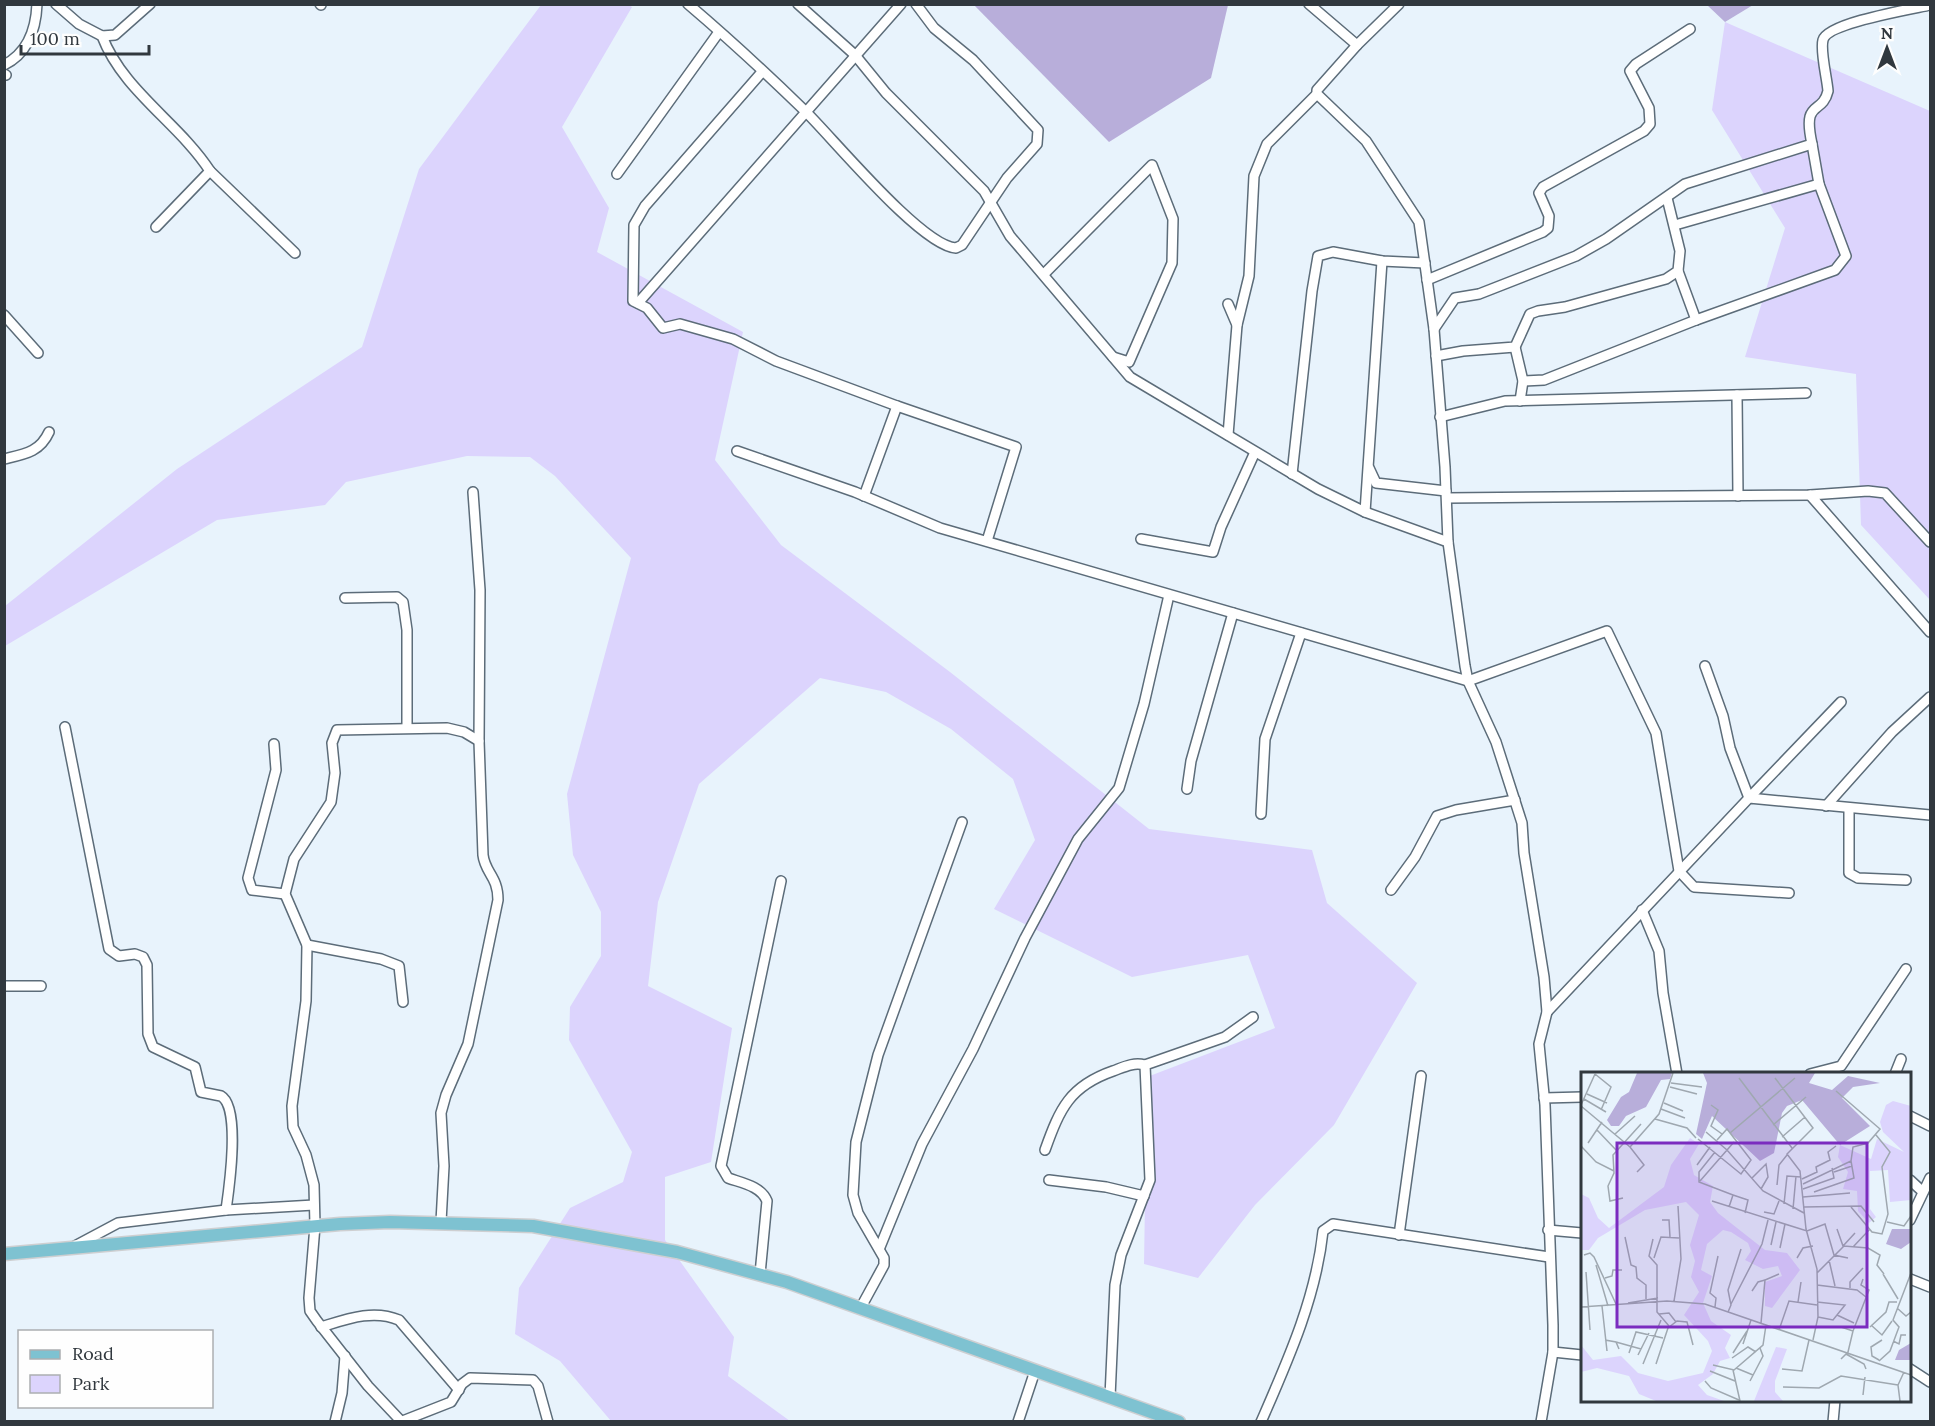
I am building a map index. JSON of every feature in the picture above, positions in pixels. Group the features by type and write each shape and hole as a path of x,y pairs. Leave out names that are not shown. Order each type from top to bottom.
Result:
{"main road":[{"path":"4,1254 315,1226 390,1222 533,1227 593,1235 677,1252 760,1274 1110,1397 1152,1417 1179,1422"}],"street":[{"path":"4,65 24,48 33,33 37,4"},
{"path":"56,4 79,24 102,36 115,34 150,4"},
{"path":"688,4 806,112 878,189 948,248 962,244 990,200 1037,144 1038,130 973,60 934,28 916,4"},
{"path":"798,4 855,55 886,93 964,170 990,200 1010,236 1130,376 1292,474 1365,512 1448,542"},
{"path":"638,303 901,4"},
{"path":"1309,4 1357,45"},
{"path":"1228,435 1237,325 1249,276 1254,176 1267,144 1317,94 1319,86 1357,45 1399,4"},
{"path":"1523,381 1544,380 1696,320 1835,270 1844,262 1845,249 1835,231 1819,184 1808,119 1811,111 1827,96 1828,91 1823,40 1828,32 1849,24 1930,5"},
{"path":"1427,280 1548,228 1549,216 1539,193 1542,187 1644,131 1650,124 1648,108 1630,71 1636,64 1690,29"},
{"path":"617,174 719,32"},
{"path":"102,36 108,52 148,102 210,171 295,253"},
{"path":"762,72 645,206 634,225 633,301 647,308 663,328 680,324 733,339 776,361 1016,447 987,541"},
{"path":"1317,94 1366,141 1410,204 1419,222 1434,329 1448,542 1468,681 1496,742 1522,823 1547,1012 1539,1038 1544,1098 1553,1352 1540,1422"},
{"path":"1434,329 1455,298 1479,294 1576,256 1695,180 1812,144"},
{"path":"1044,274 1152,165 1173,219 1172,263 1129,362 1113,357"},
{"path":"156,227 210,171"},
{"path":"1675,225 1819,184"},
{"path":"1667,198 1675,225 1681,261 1678,271 1696,320"},
{"path":"1292,474 1312,291 1318,256 1332,252 1382,261 1425,263"},
{"path":"1365,512 1382,261"},
{"path":"1520,401 1523,381 1515,347 1530,314 1578,304 1666,279 1678,271"},
{"path":"1228,304 1237,325"},
{"path":"4,315 38,353"},
{"path":"1436,356 1463,351 1515,347"},
{"path":"1440,417 1505,401 1806,393"},
{"path":"1737,395 1738,496"},
{"path":"864,496 897,406"},
{"path":"4,459 36,450 44,443 49,432"},
{"path":"736,451 864,496 940,528 1468,681 1607,631 1656,733 1679,871 1694,887 1789,893"},
{"path":"1141,539 1167,546 1213,552 1221,527 1255,452"},
{"path":"1368,466 1376,483 1446,495 1738,496 1868,491 1885,493 1930,542"},
{"path":"441,1222 444,1166 441,1113 446,1095 468,1044 498,900 498,885 483,855 479,741 480,590 473,492"},
{"path":"1810,495 1930,632"},
{"path":"880,1247 922,1144 973,1049 1025,938 1078,839 1119,788 1144,704 1169,595"},
{"path":"345,598 397,597 403,602 407,611 407,727"},
{"path":"1187,789 1191,761 1233,613"},
{"path":"1261,814 1265,739 1301,633"},
{"path":"1705,666 1723,716 1730,748 1749,798"},
{"path":"1826,806 1892,732 1930,697"},
{"path":"1547,1012 1841,702"},
{"path":"65,727 109,949 119,956 135,954 142,957 147,965 148,1034 153,1047 195,1067 201,1092 221,1096 227,1104 233,1151 226,1210"},
{"path":"479,741 464,732 447,728 342,728 333,734 334,773 331,802 294,859 285,894 307,945 306,1001 292,1106 293,1127 306,1155 314,1185 315,1226 310,1311 400,1421 451,1402 465,1380 470,1378 532,1380 538,1386 548,1422"},
{"path":"274,744 276,770 249,885 252,890 285,894"},
{"path":"1749,798 1930,815"},
{"path":"1391,890 1415,857 1437,816 1456,810 1515,800"},
{"path":"1849,808 1849,873 1858,878 1906,880"},
{"path":"860,1309 884,1265 884,1258 880,1247 858,1214 853,1195 856,1142 879,1055 962,822"},
{"path":"760,1274 767,1201 765,1194 728,1178 721,1167 781,881"},
{"path":"1642,910 1659,951 1663,993 1677,1072"},
{"path":"307,945 381,959 399,966 403,1002"},
{"path":"1818,1072 1841,1066 1906,969"},
{"path":"4,986 41,986"},
{"path":"1045,1150 1055,1124 1071,1096 1088,1080 1136,1063 1145,1065 1225,1037 1253,1017"},
{"path":"1896,1072 1901,1059"},
{"path":"1110,1397 1115,1285 1121,1255 1150,1180 1145,1065"},
{"path":"1399,1235 1421,1076"},
{"path":"1544,1098 1581,1097"},
{"path":"1911,1116 1930,1126"},
{"path":"1911,1218 1930,1178"},
{"path":"1049,1180 1106,1187 1144,1196"},
{"path":"1911,1181 1923,1192"},
{"path":"71,1248 118,1223 226,1210 314,1205"},
{"path":"1261,1422 1291,1351 1314,1286 1323,1231 1327,1225 1333,1224 1549,1257"},
{"path":"1548,1230 1581,1233"},
{"path":"1911,1279 1930,1287"},
{"path":"321,1327 370,1314 387,1315 399,1320 459,1390"},
{"path":"1553,1352 1581,1355"},
{"path":"335,1422 342,1393 345,1356"},
{"path":"1911,1370 1930,1382"},
{"path":"1018,1422 1035,1371"},
{"path":"1833,1422 1835,1402"}],"green space":[{"path":"541,5 628,5 632,7 562,127 609,208 597,252 743,332 715,460 781,545 950,672 1149,829 1312,850 1327,903 1417,983 1334,1125 1255,1205 1198,1278 1144,1264 1147,1077 1275,1028 1248,955 1132,977 994,909 1035,840 1013,779 951,729 886,692 820,678 699,784 658,902 648,986 732,1028 711,1162 665,1177 665,1240 734,1337 728,1376 790,1421 611,1421 560,1361 515,1334 519,1288 570,1208 623,1182 632,1152 569,1040 570,1007 601,956 601,912 573,855 567,794 631,558 555,476 530,457 467,456 346,482 325,505 217,520 5,646 5,606 177,469 362,347 419,169"},
{"path":"1725,22 1930,111 1930,600 1861,525 1856,374 1745,357 1785,228 1712,110"}],"shaded area":[{"path":"974,5 1228,5 1211,78 1109,142"},
{"path":"1707,5 1753,5 1725,22"}]}
